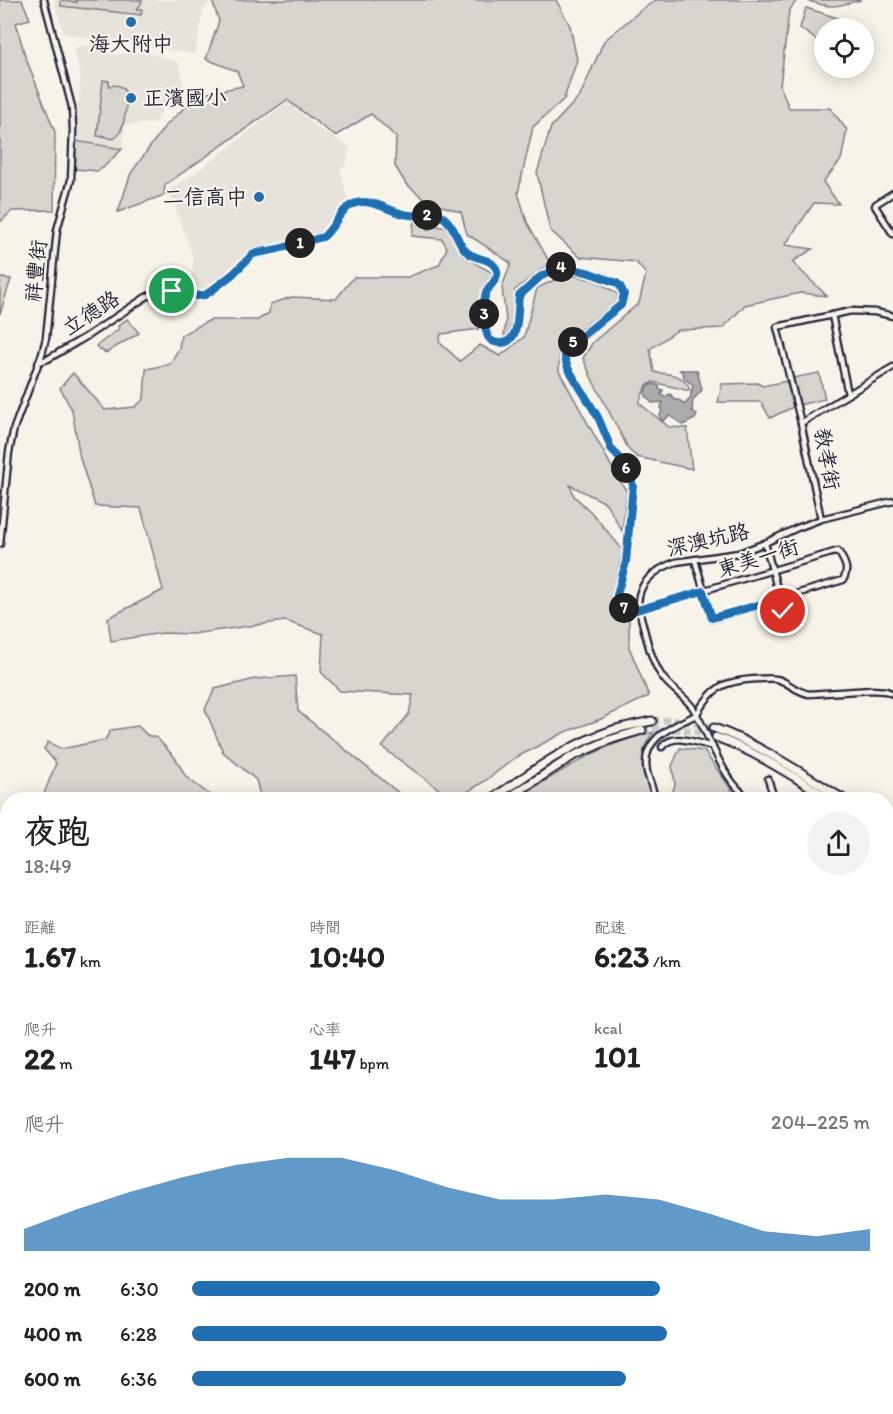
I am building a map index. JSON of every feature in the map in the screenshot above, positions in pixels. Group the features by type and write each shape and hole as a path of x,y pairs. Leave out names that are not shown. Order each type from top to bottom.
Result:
{"highway":[{"path":"503,792 571,753 607,736 652,721"},
{"path":"714,728 732,734 819,792"},
{"path":"607,736 642,730"},
{"path":"716,737 755,751 830,792"},
{"path":"516,792 571,753"}],"street":[{"name":"祥豐街","path":"0,544 9,452 14,428 46,338 57,230 71,180 72,107 44,0"},
{"path":"893,193 875,206 893,234"},
{"name":"立德路","path":"39,362 87,336 155,293 172,291 197,296 205,295 233,274 253,254 323,237 344,210 360,202 371,202 407,215 442,216 454,228 465,251 471,256 489,260 498,273 487,290 484,306 487,333 492,341 508,342 514,336 519,296 546,274 562,266 609,280 623,290 624,299 621,305 573,343 567,350 565,359 571,375 598,417 611,448 632,478 626,562 617,595 625,609 630,612 639,610"},
{"path":"801,423 777,327 851,310 893,316"},
{"path":"832,315 848,394"},
{"name":"教孝街","path":"822,519 801,423 893,367"},
{"name":"深澳坑路","path":"741,792 731,781 692,707 662,677 654,662 638,604 640,593 647,579 659,569 676,562 739,553 822,519 893,501"},
{"path":"765,543 783,611"},
{"name":"東美一街","path":"639,610 838,551 845,563 847,574 843,580 780,599"},
{"path":"695,560 712,618 780,599"},
{"path":"653,792 647,772 647,755 651,746 664,732 696,715 708,696 720,686 746,680 776,679 799,692 808,694 872,690 893,694"},
{"path":"662,747 666,741 672,739 713,747"},
{"path":"768,779 772,792"}],"shaded area":[{"path":"0,0 22,0 30,19 16,23 25,56 55,132 54,210 12,211 0,222"},
{"name":"海大附中","path":"54,0 209,0 210,2 203,11 195,54 64,34"},
{"path":"61,0 77,2 76,0 142,0 137,9 142,9 141,15 61,6"},
{"path":"212,0 556,0 570,26 577,60 564,99 533,127 518,193 527,222 550,263 515,290 513,320 508,334 504,336 506,320 502,287 511,263 467,234 461,212 427,201 406,184 395,166 396,137 371,114 335,136 287,100 165,185 164,195 118,212 131,173 165,126 198,95 243,86 237,71 206,59 219,21"},
{"path":"656,0 797,0 789,11 780,86 789,108 830,108 847,130 841,160 823,182 839,204 814,203 785,245 813,249 792,262 827,296 800,293 745,305 723,328 678,330 650,349 654,372 680,378 688,385 690,391 653,382 646,386 639,403 669,427 687,428 692,469 637,457 629,450 583,358 593,342 639,303 646,274 636,262 580,257 550,230 537,173 551,127 580,96 604,41"},
{"path":"806,0 861,0 834,6"},
{"path":"806,8 837,18 814,18 814,38 800,28"},
{"name":"正濱國小","path":"100,43 110,55 147,52 179,63 185,94 180,107 167,101 155,123 125,125 122,148 75,140 81,77 74,48"},
{"path":"103,80 109,81 109,86 121,87 126,94 123,124 119,134 113,138 97,136"},
{"name":"二信高中","path":"287,102 322,131 350,147 345,167 340,167 348,203 340,208 316,236 250,251 204,292 192,279 193,257 169,190 195,173"},
{"path":"76,141 122,149 97,171 76,169 74,163"},
{"path":"414,220 424,221 427,230 438,226 447,228 464,257 493,273 481,293 479,329 441,334 439,342 460,361 480,345 500,356 524,337 537,288 568,274 597,281 618,294 616,303 560,345 559,371 627,492 622,531 606,503 570,485 574,496 591,512 623,550 613,595 618,610 629,615 629,647 649,696 601,719 565,732 515,758 467,792 443,792 382,747 409,714 413,695 340,691 321,672 323,634 285,621 192,634 162,633 111,641 108,618 163,590 141,508 95,506 80,458 72,410 60,388 73,373 105,410 135,407 144,399 146,369 170,364 179,348 181,335 210,320 258,320 269,313 270,304 292,297 336,299 354,277 408,277 439,265 447,248 442,239 412,236"},
{"path":"0,278 11,279 0,314"},
{"path":"127,319 139,333 106,353 96,346 119,329 118,326"},
{"path":"679,370 697,370 702,390 693,400 692,411 697,414 695,419 683,425 669,416 663,421 660,415 663,402 652,403 645,393 647,386 654,384 663,390 661,395 665,397 670,394 675,400 685,404 690,399 693,385 684,378 683,372"},
{"path":"819,373 825,399 798,405 792,378"},
{"path":"787,381 793,407 770,418 761,402 718,402 722,384 757,383 763,386"},
{"path":"295,676 298,711 397,792 259,792 256,780 223,752 205,709 215,689 255,679"},
{"path":"138,726 147,735 157,738 176,759 186,777 206,792 45,792 56,763 44,749 48,742 61,749 105,740 111,730"},
{"path":"654,732 644,749 643,757 650,792 527,792 599,751"},
{"path":"680,748 704,751 733,792 672,792 675,785 672,766"}],"tunnel":[{"path":"652,721 683,721 714,728"},
{"path":"642,730 679,729 716,737"}],"place":[{"name":"海大附中","path":"131,22"},
{"name":"正濱國小","path":"131,98"},
{"name":"二信高中","path":"259,197"}],"route":[{"path":"172,291 197,296 205,295 233,274 253,254 323,237 344,210 360,202 371,202 407,215 442,216 454,228 465,251 471,256 489,260 498,273 487,290 484,306 487,333 492,341 508,342 514,336 519,296 540,277 562,266 617,283 624,294 621,305 570,345 565,359 571,375 598,417 611,448 632,478 626,562 617,595 621,605 630,612 703,591 712,618 780,599 783,611"}]}
